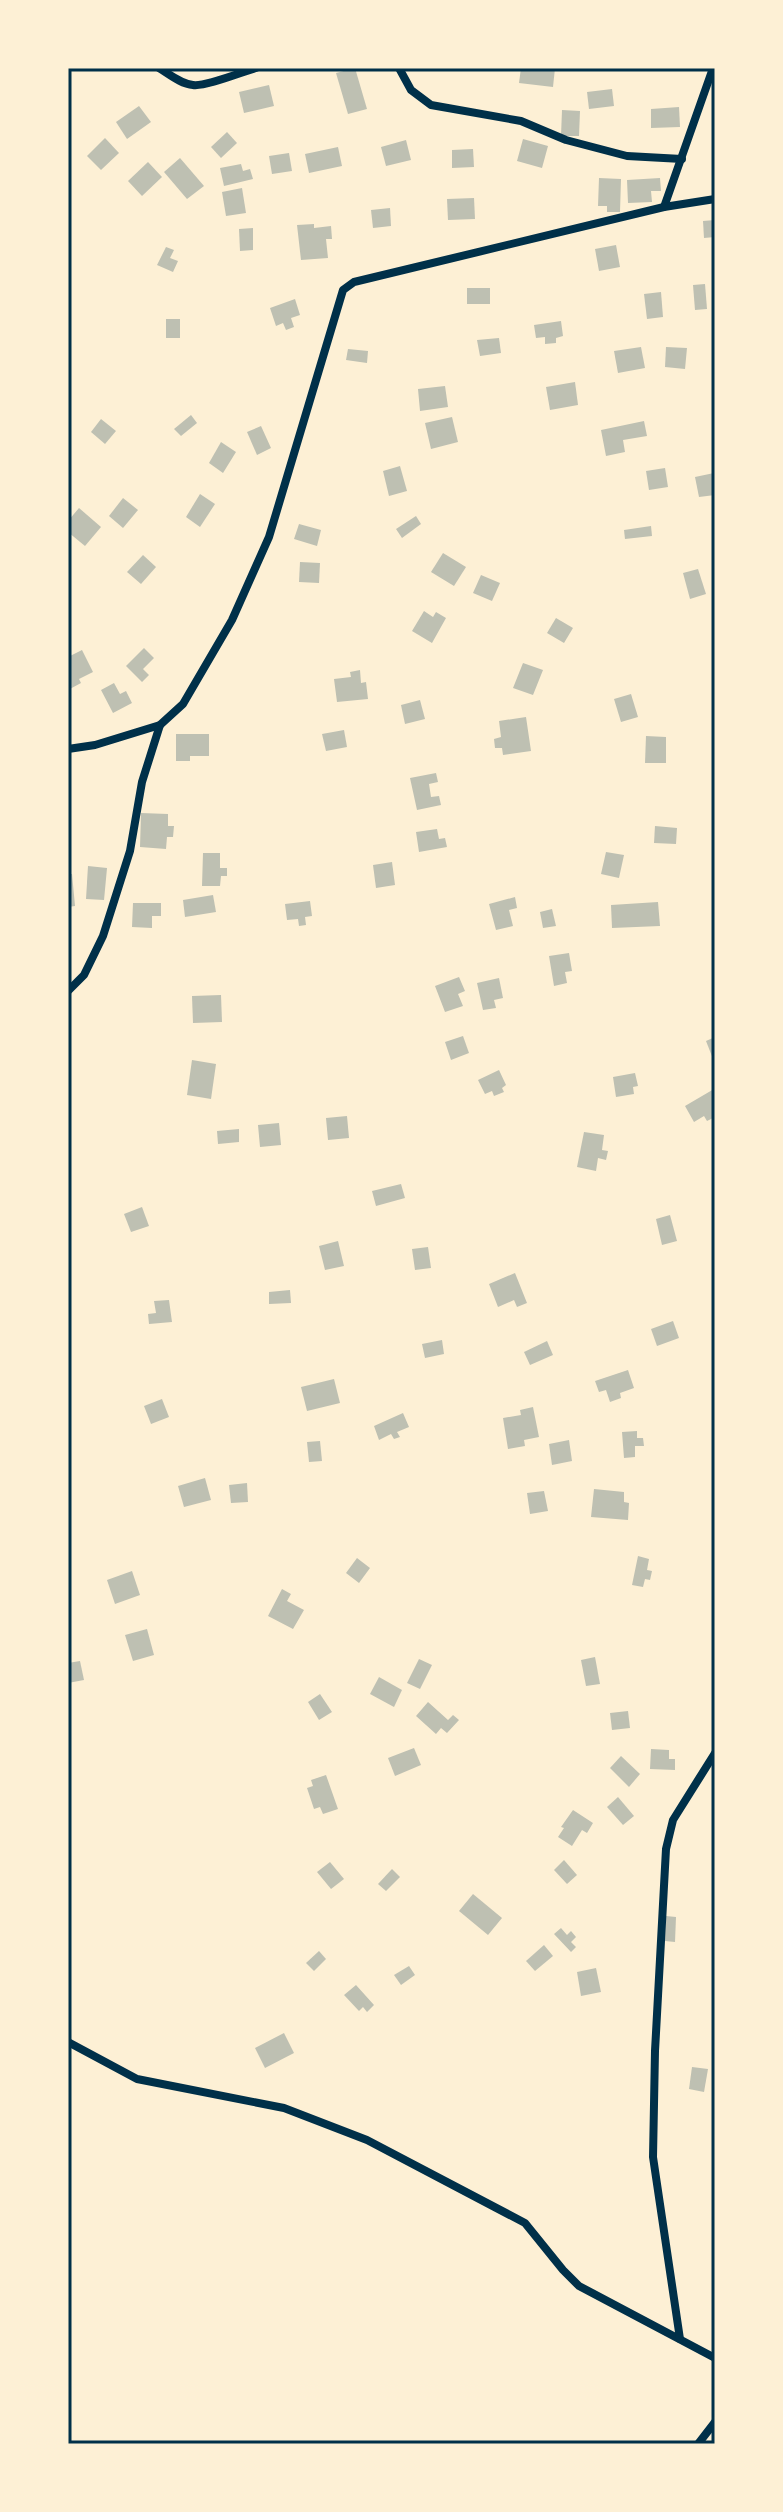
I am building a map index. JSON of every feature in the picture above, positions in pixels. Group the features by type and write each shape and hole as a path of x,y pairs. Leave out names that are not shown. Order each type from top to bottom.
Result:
{"street":[{"path":"159,68 194,85 256,68"},
{"path":"399,68 411,90 431,105 521,121 566,140 627,156 682,159"},
{"path":"664,207 713,68"},
{"path":"68,749 95,745 160,725 183,704 232,620 269,537 343,290 354,282 664,207 715,199"},
{"path":"68,991 84,975 103,936 130,851 142,782 160,725"},
{"path":"680,2339 653,2157 655,2051 666,1849 673,1820 715,1753"},
{"path":"68,2042 137,2079 284,2108 367,2140 525,2223 579,2286 715,2358"},
{"path":"698,2444 715,2422"}],"building":[{"path":"355,68 367,109 348,114 336,73"},
{"path":"521,68 555,68 553,87 519,83"},
{"path":"269,85 274,106 244,113 239,92"},
{"path":"612,89 614,106 589,109 587,92"},
{"path":"139,106 151,122 127,139 116,122"},
{"path":"679,107 680,127 651,128 651,109"},
{"path":"562,110 580,111 579,136 561,136"},
{"path":"227,132 237,143 221,158 211,147"},
{"path":"105,138 119,153 101,170 87,156"},
{"path":"523,139 548,146 542,168 517,161"},
{"path":"406,140 411,160 386,166 381,147"},
{"path":"338,147 342,166 309,173 305,154"},
{"path":"473,149 474,167 452,168 452,150"},
{"path":"289,153 292,171 272,174 269,156"},
{"path":"180,158 204,186 187,199 164,172"},
{"path":"148,162 162,177 142,196 128,181"},
{"path":"241,164 243,171 250,169 253,179 224,186 220,168"},
{"path":"599,178 621,179 620,212 607,212 607,206 598,206"},
{"path":"660,178 661,191 651,191 652,202 628,203 627,180"},
{"path":"242,188 246,213 226,216 222,192"},
{"path":"474,198 475,219 448,220 447,199"},
{"path":"390,208 391,226 373,228 371,210"},
{"path":"715,220 715,237 704,238 703,221"},
{"path":"314,224 314,228 331,226 332,239 326,239 328,258 301,260 297,225"},
{"path":"253,228 253,250 240,251 239,229"},
{"path":"616,245 620,267 599,271 595,249"},
{"path":"166,247 174,250 170,258 178,261 173,272 157,265"},
{"path":"705,284 707,309 695,310 693,285"},
{"path":"467,288 490,288 490,304 467,304"},
{"path":"661,292 663,317 647,319 644,294"},
{"path":"295,299 300,315 291,318 294,327 286,330 283,323 276,326 270,308"},
{"path":"166,319 180,319 180,338 166,338"},
{"path":"561,321 563,336 556,338 556,343 545,344 545,337 536,338 534,325"},
{"path":"499,338 501,353 480,356 477,340"},
{"path":"641,347 645,368 618,373 614,351"},
{"path":"666,347 687,348 685,369 665,367"},
{"path":"348,349 368,351 367,363 346,360"},
{"path":"575,382 578,405 550,410 546,387"},
{"path":"445,386 448,407 420,411 418,389"},
{"path":"191,415 197,423 181,436 174,429"},
{"path":"452,417 458,442 431,449 425,423"},
{"path":"101,419 116,431 105,444 91,432"},
{"path":"644,421 647,436 623,440 625,452 606,456 601,430"},
{"path":"261,426 271,448 257,455 247,432"},
{"path":"221,442 236,452 223,473 209,463"},
{"path":"400,466 407,491 389,496 383,471"},
{"path":"665,468 668,487 649,490 646,471"},
{"path":"714,473 715,495 699,497 695,477"},
{"path":"200,494 215,504 200,527 186,517"},
{"path":"123,498 138,510 123,528 109,516"},
{"path":"79,508 101,527 85,546 68,532 68,521"},
{"path":"416,516 421,524 402,538 396,529"},
{"path":"299,524 321,530 317,546 294,539"},
{"path":"651,526 652,536 625,539 624,530"},
{"path":"443,553 466,567 454,586 431,572"},
{"path":"143,555 156,567 141,584 127,572"},
{"path":"300,562 320,563 319,583 299,582"},
{"path":"698,569 706,594 690,599 683,573"},
{"path":"481,575 500,583 492,601 473,593"},
{"path":"424,611 433,617 436,612 446,618 432,643 412,631"},
{"path":"556,618 573,628 564,643 547,633"},
{"path":"144,648 154,658 143,669 149,675 142,682 126,666"},
{"path":"82,650 93,672 79,679 81,683 68,690 68,657"},
{"path":"523,663 543,670 533,695 513,688"},
{"path":"360,670 361,683 366,682 368,699 337,702 334,679 351,677 350,672"},
{"path":"114,683 120,694 126,691 132,703 113,713 101,690"},
{"path":"631,694 638,717 621,722 614,699"},
{"path":"420,700 425,719 405,724 401,705"},
{"path":"526,717 531,751 503,755 502,748 495,748 494,739 501,737 499,721"},
{"path":"344,730 347,747 326,751 322,734"},
{"path":"176,734 209,734 209,756 190,756 190,761 176,761"},
{"path":"646,736 666,737 666,763 645,763"},
{"path":"436,773 438,782 429,784 431,797 439,796 441,805 417,810 410,778"},
{"path":"141,813 168,814 168,826 174,826 173,837 167,837 166,849 140,847"},
{"path":"655,826 677,828 676,844 654,843"},
{"path":"437,829 439,839 445,838 447,847 419,852 416,832"},
{"path":"606,852 624,855 619,878 601,874"},
{"path":"203,853 220,853 220,868 227,868 227,876 221,876 220,886 202,886"},
{"path":"392,862 395,885 376,888 373,865"},
{"path":"88,866 107,868 104,900 86,899"},
{"path":"68,874 72,874 75,906 68,907"},
{"path":"213,895 216,912 185,917 183,900"},
{"path":"515,897 517,908 509,910 513,926 496,930 489,904"},
{"path":"310,901 312,916 305,917 306,925 299,926 298,919 287,920 285,904"},
{"path":"658,902 660,926 612,928 611,905"},
{"path":"133,903 161,903 161,916 152,916 152,928 132,927"},
{"path":"552,909 556,926 543,928 540,912"},
{"path":"569,953 572,971 565,972 567,983 554,986 549,956"},
{"path":"459,977 465,991 458,994 463,1006 445,1012 435,986"},
{"path":"499,978 503,998 494,1000 496,1008 483,1010 477,983"},
{"path":"221,995 222,1022 193,1023 192,996"},
{"path":"463,1036 469,1053 451,1060 445,1042"},
{"path":"715,1037 715,1064 706,1041"},
{"path":"192,1060 216,1064 211,1099 187,1095"},
{"path":"499,1070 506,1085 502,1088 504,1092 494,1096 492,1091 485,1094 478,1080"},
{"path":"635,1073 638,1086 633,1087 634,1094 616,1097 613,1077"},
{"path":"714,1089 715,1110 712,1112 715,1117 707,1121 704,1116 694,1122 685,1106"},
{"path":"347,1116 349,1138 328,1140 326,1118"},
{"path":"279,1123 281,1145 260,1147 258,1125"},
{"path":"239,1129 239,1142 218,1144 217,1131"},
{"path":"584,1132 604,1135 602,1150 608,1151 606,1160 598,1158 596,1171 577,1167"},
{"path":"401,1184 405,1198 376,1206 372,1191"},
{"path":"142,1207 149,1226 131,1232 124,1214"},
{"path":"670,1215 677,1241 662,1245 656,1219"},
{"path":"338,1241 344,1266 325,1270 319,1246"},
{"path":"428,1247 431,1268 415,1270 412,1249"},
{"path":"515,1273 527,1303 517,1307 514,1300 498,1307 489,1284"},
{"path":"290,1290 291,1303 269,1304 269,1292"},
{"path":"169,1300 172,1322 149,1324 148,1314 156,1313 154,1301"},
{"path":"673,1321 679,1338 657,1346 651,1329"},
{"path":"442,1340 444,1354 425,1358 422,1344"},
{"path":"547,1341 553,1355 530,1365 524,1352"},
{"path":"628,1370 634,1388 620,1393 621,1398 610,1402 606,1390 599,1392 595,1381"},
{"path":"334,1379 340,1403 307,1411 301,1387"},
{"path":"162,1399 169,1417 151,1424 144,1406"},
{"path":"533,1407 539,1437 524,1440 525,1446 508,1449 503,1418 521,1415 520,1410"},
{"path":"403,1413 409,1427 397,1432 400,1437 394,1439 391,1434 379,1440 374,1426"},
{"path":"637,1431 637,1438 643,1438 644,1446 635,1446 635,1457 624,1458 622,1432"},
{"path":"569,1440 572,1461 552,1465 549,1444"},
{"path":"320,1441 322,1461 309,1462 307,1442"},
{"path":"205,1478 211,1500 184,1507 178,1486"},
{"path":"247,1483 248,1502 231,1503 229,1485"},
{"path":"594,1489 624,1492 624,1502 629,1503 628,1520 591,1517"},
{"path":"544,1491 548,1511 530,1514 527,1493"},
{"path":"638,1556 649,1559 647,1570 652,1571 650,1580 645,1579 643,1587 632,1585"},
{"path":"357,1558 370,1568 359,1583 346,1573"},
{"path":"132,1571 140,1595 115,1604 107,1580"},
{"path":"282,1589 291,1594 287,1601 304,1610 293,1629 268,1616"},
{"path":"147,1629 154,1655 133,1661 125,1635"},
{"path":"595,1657 600,1684 586,1686 581,1660"},
{"path":"419,1659 432,1665 420,1689 407,1683"},
{"path":"80,1661 84,1680 68,1683 68,1663"},
{"path":"379,1677 402,1690 394,1707 370,1694"},
{"path":"320,1694 332,1712 319,1720 308,1702"},
{"path":"428,1702 448,1720 453,1715 459,1720 447,1733 441,1728 436,1734 416,1716"},
{"path":"628,1711 630,1728 612,1730 610,1713"},
{"path":"414,1748 421,1765 395,1776 388,1758"},
{"path":"651,1749 669,1750 669,1759 675,1759 675,1770 650,1769"},
{"path":"621,1756 640,1774 629,1787 610,1768"},
{"path":"326,1775 338,1809 323,1814 320,1807 314,1809 307,1788 313,1786 311,1780"},
{"path":"618,1797 634,1816 623,1825 607,1807"},
{"path":"573,1810 593,1823 587,1833 582,1830 572,1846 558,1837"},
{"path":"564,1860 577,1875 567,1884 554,1870"},
{"path":"330,1862 344,1879 331,1889 317,1872"},
{"path":"392,1869 400,1877 386,1891 378,1884"},
{"path":"473,1894 502,1918 488,1935 459,1911"},
{"path":"666,1916 676,1917 675,1942 665,1941"},
{"path":"561,1928 567,1935 571,1931 576,1937 571,1942 576,1947 571,1952 554,1934"},
{"path":"544,1945 553,1956 535,1971 526,1961"},
{"path":"319,1951 326,1959 314,1971 306,1963"},
{"path":"409,1966 415,1975 401,1985 394,1975"},
{"path":"596,1968 601,1992 581,1996 577,1972"},
{"path":"356,1985 374,2005 367,2012 363,2007 359,2011 344,1995"},
{"path":"284,2033 294,2053 265,2068 255,2048"},
{"path":"692,2067 708,2069 704,2092 689,2089"}]}
